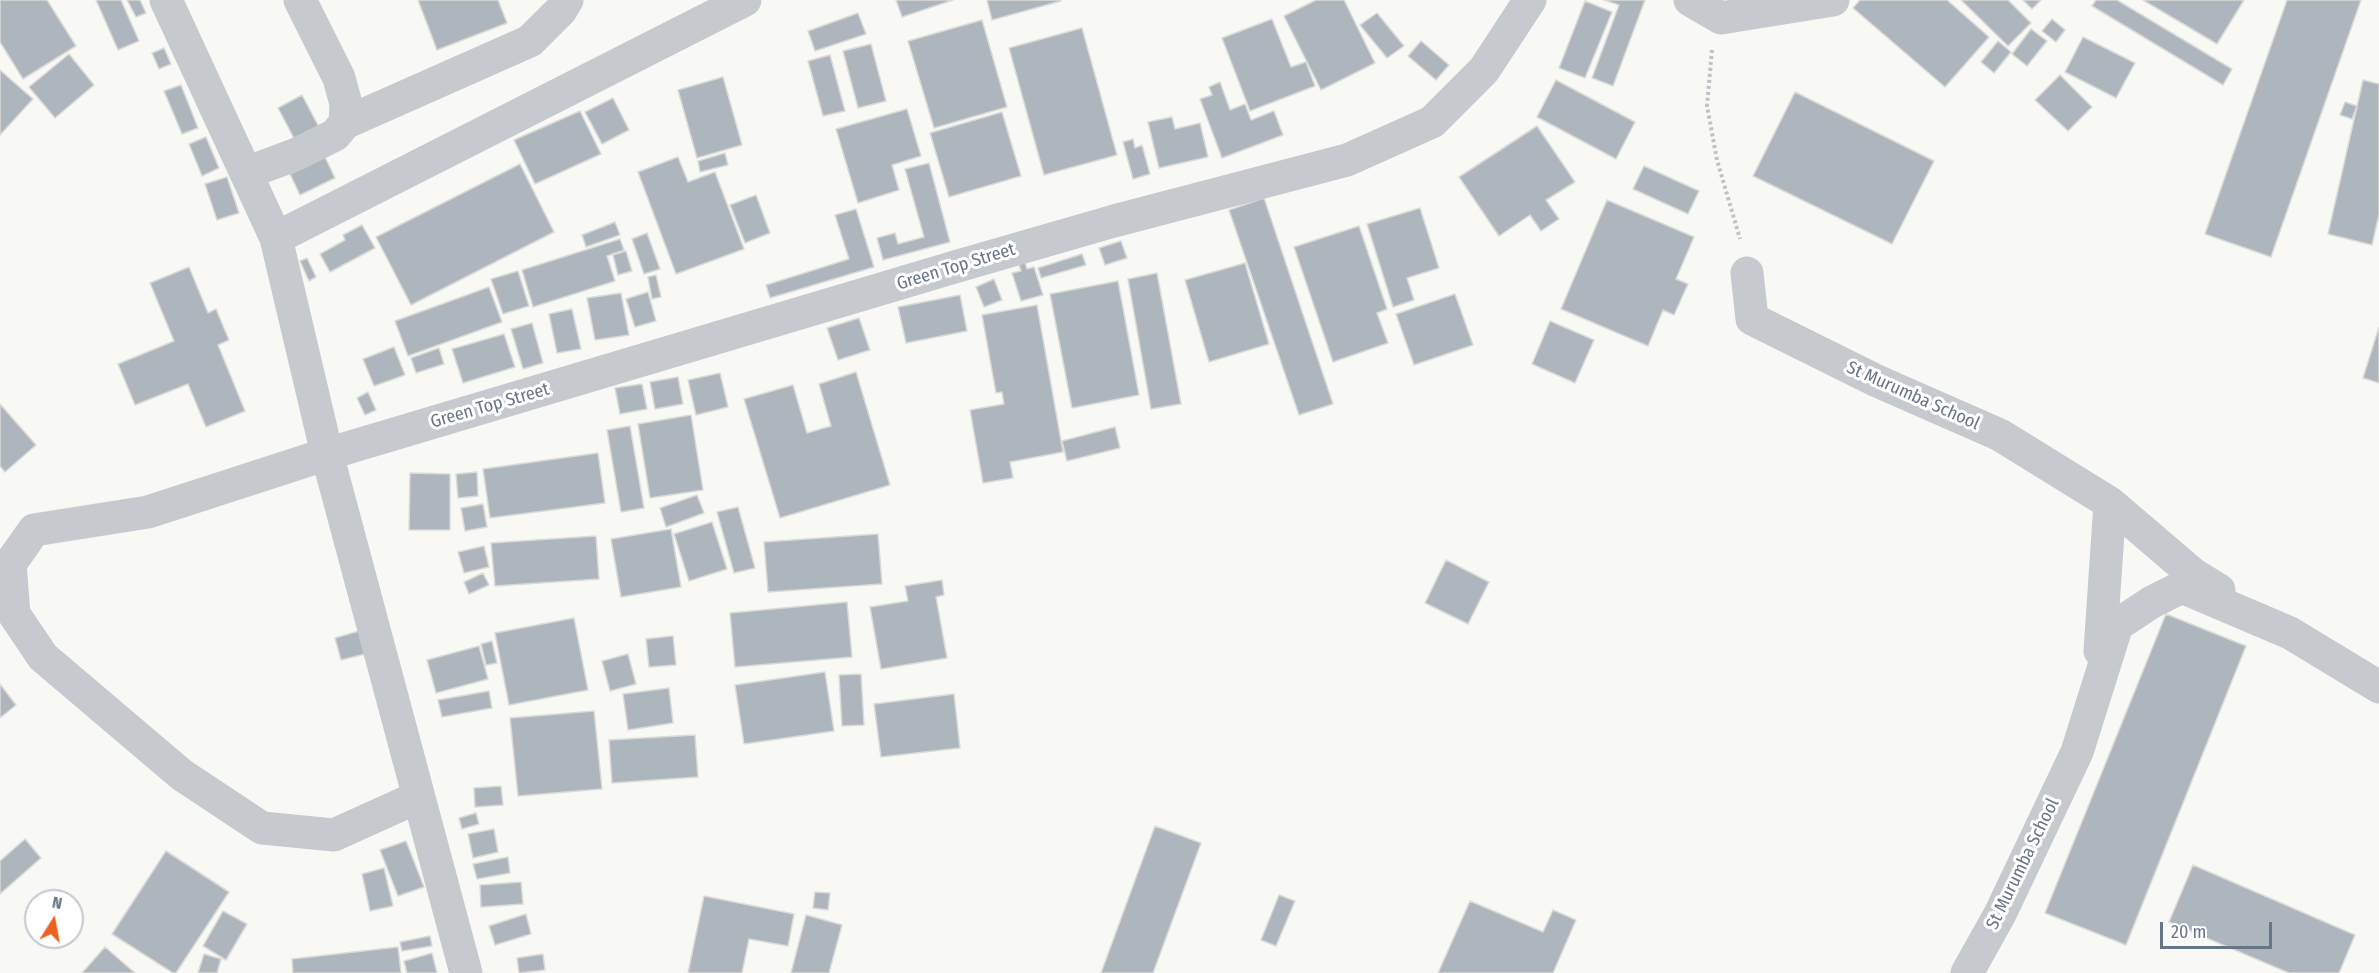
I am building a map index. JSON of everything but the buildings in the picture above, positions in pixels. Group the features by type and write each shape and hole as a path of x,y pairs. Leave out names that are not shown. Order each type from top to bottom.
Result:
{"street":[{"path":"166,0 276,238 327,454 466,973"},
{"path":"300,0 339,78 346,104 345,123"},
{"path":"246,173 297,154 335,135 345,123 530,41 561,10 567,0"},
{"path":"276,238 745,0"},
{"name":"Green Top Street","path":"418,797 334,835 262,828 182,775 44,657 14,614 10,564 34,530 148,512 327,454 1114,221 1347,160 1432,122 1484,70 1530,0"},
{"path":"1690,0 1721,18 1833,0"},
{"name":"St Murumba School","path":"1747,273 1752,319 1877,381 2000,435 2110,503 2193,574 2379,687"},
{"name":"St Murumba School","path":"2098,685 2110,503"},
{"name":"St Murumba School","path":"1967,973 2000,914 2077,753 2117,625 2152,602 2182,587 2290,633"}],"path":[{"path":"1721,18 1713,38 1707,106 1717,160 1732,207 1747,273"}]}
